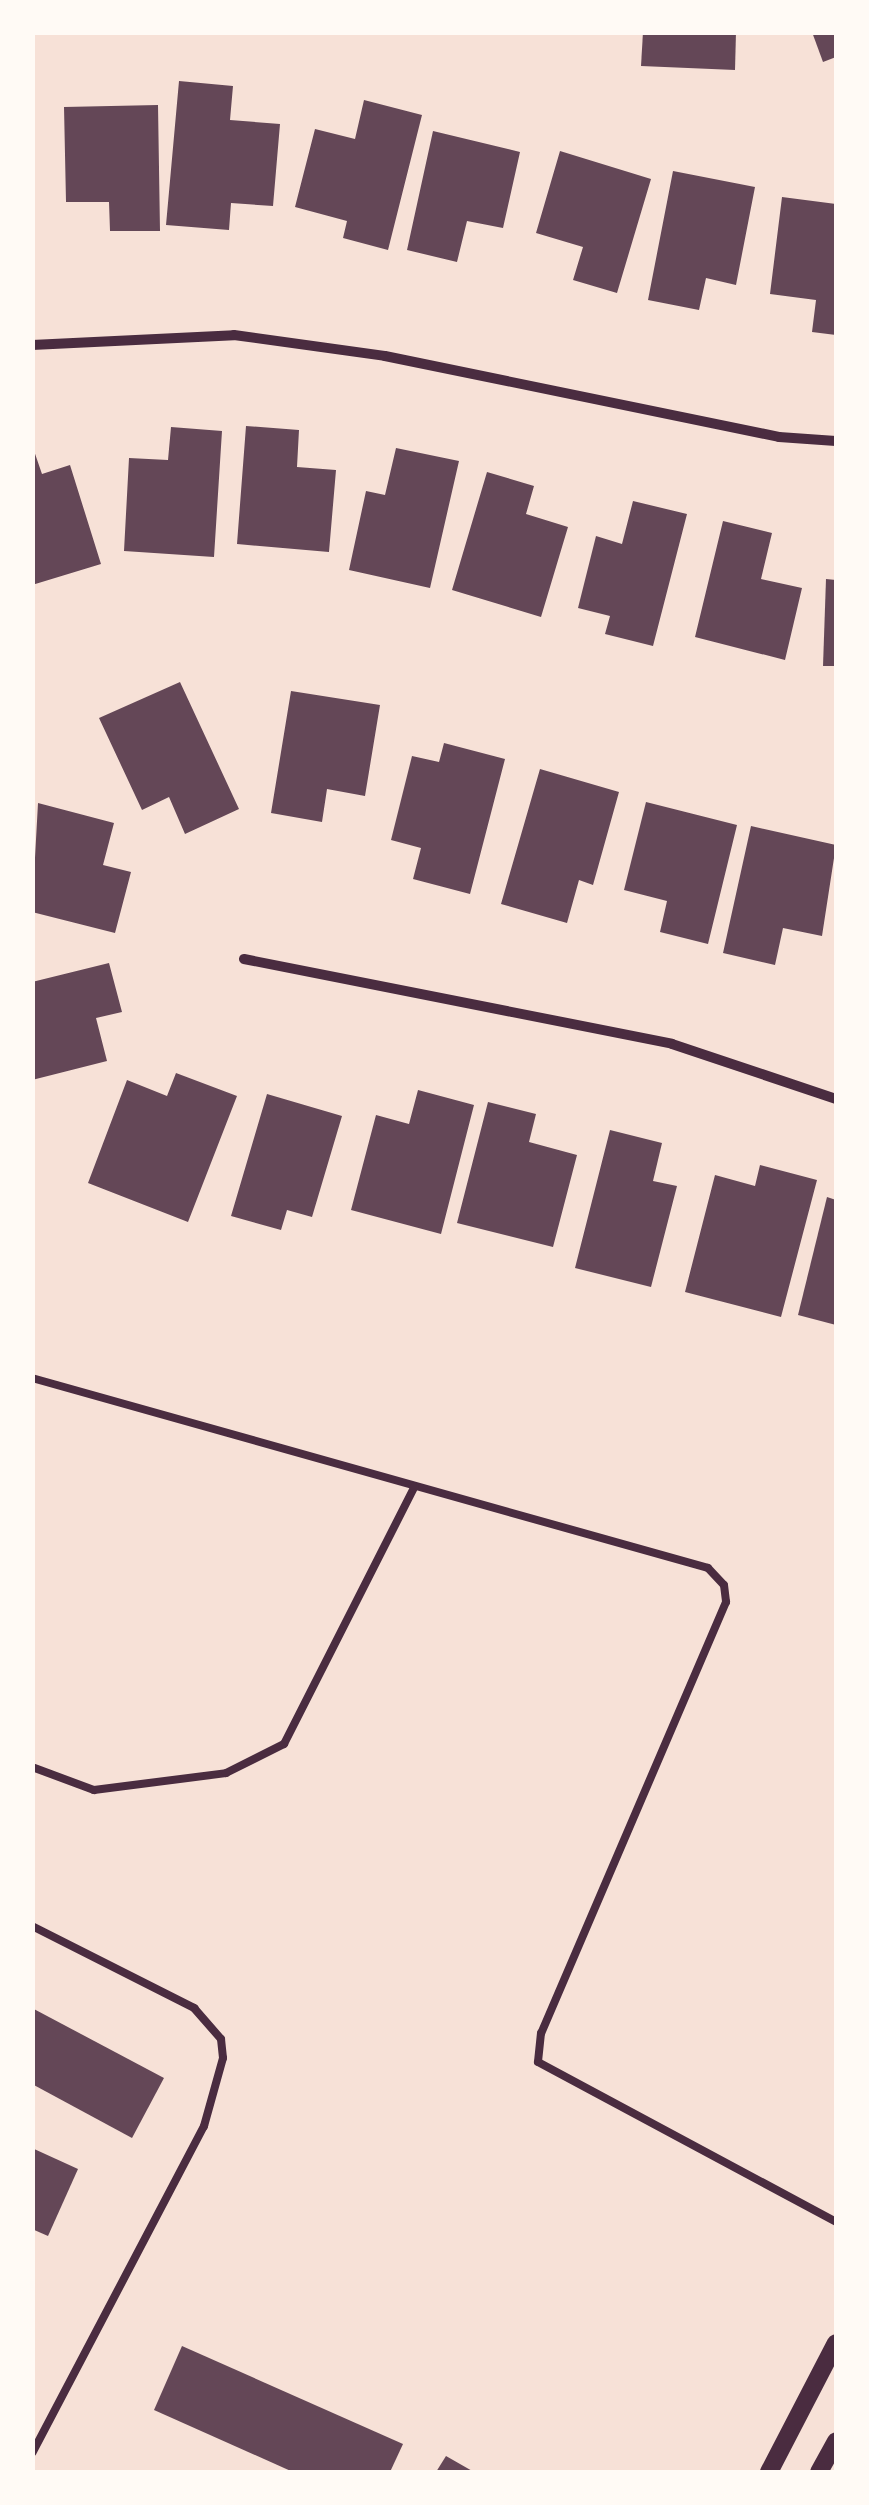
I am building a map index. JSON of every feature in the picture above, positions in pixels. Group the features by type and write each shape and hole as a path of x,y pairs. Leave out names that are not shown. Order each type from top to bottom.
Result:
{"street":[{"path":"32,345 234,335 385,356 778,436 836,441"},
{"path":"244,959 672,1044 836,1098"},
{"path":"769,2472 836,2343"},
{"path":"819,2472 836,2441"}],"lane":[{"path":"32,1378 708,1568 724,1585 726,1602 541,2033 538,2062 836,2222"},
{"path":"32,1767 94,1790 226,1773 284,1744 414,1486"},
{"path":"32,1926 194,2008 221,2039 223,2058 204,2126 32,2453"}],"building":[{"path":"643,32 736,32 735,70 641,66"},
{"path":"812,32 836,32 836,57 823,62"},
{"path":"179,81 233,86 230,120 280,124 273,206 231,203 229,230 166,225"},
{"path":"364,100 422,115 388,250 343,238 347,221 295,207 315,129 355,139"},
{"path":"158,105 160,231 110,231 109,202 66,202 64,107"},
{"path":"433,131 520,152 503,228 467,221 457,262 407,250"},
{"path":"560,151 651,179 617,293 573,280 583,247 536,233"},
{"path":"673,171 755,187 736,285 706,278 699,310 648,300"},
{"path":"782,197 836,204 836,335 812,332 816,300 770,294"},
{"path":"246,426 299,430 297,467 336,470 329,552 237,544"},
{"path":"171,427 222,431 214,557 124,551 129,458 168,460"},
{"path":"32,445 42,474 70,465 101,564 32,585"},
{"path":"396,448 459,461 430,588 349,570 366,491 385,495"},
{"path":"487,472 534,486 526,514 568,527 541,617 452,590"},
{"path":"633,501 687,514 653,646 605,634 610,616 578,608 596,536 622,544"},
{"path":"723,521 772,533 761,579 802,588 785,660 695,637"},
{"path":"826,579 836,580 836,666 823,666"},
{"path":"180,682 239,809 185,834 169,797 142,810 99,718"},
{"path":"291,691 380,705 365,796 327,789 322,822 271,813"},
{"path":"444,743 505,759 470,894 413,879 421,848 391,840 412,756 439,762"},
{"path":"540,769 619,792 593,885 579,880 567,923 501,904"},
{"path":"646,802 737,825 708,944 660,932 667,901 624,890"},
{"path":"38,803 114,823 103,865 131,872 115,933 32,912"},
{"path":"751,826 836,845 822,936 783,928 775,965 723,953"},
{"path":"109,963 122,1012 96,1018 107,1061 32,1080 32,982"},
{"path":"176,1073 237,1096 188,1222 88,1183 127,1080 167,1096"},
{"path":"418,1090 474,1105 441,1234 351,1210 376,1115 409,1124"},
{"path":"267,1094 342,1116 312,1217 287,1210 281,1230 231,1216"},
{"path":"488,1102 536,1114 529,1142 577,1155 553,1247 457,1223"},
{"path":"610,1130 662,1143 653,1181 677,1186 651,1287 575,1268"},
{"path":"760,1165 817,1180 781,1317 685,1292 715,1175 755,1186"},
{"path":"827,1197 836,1200 836,1325 798,1315"},
{"path":"32,2008 164,2078 132,2138 32,2084"},
{"path":"32,2148 78,2169 48,2236 32,2229"},
{"path":"182,2346 403,2444 390,2472 293,2472 154,2410"},
{"path":"446,2456 474,2472 436,2472"}]}
